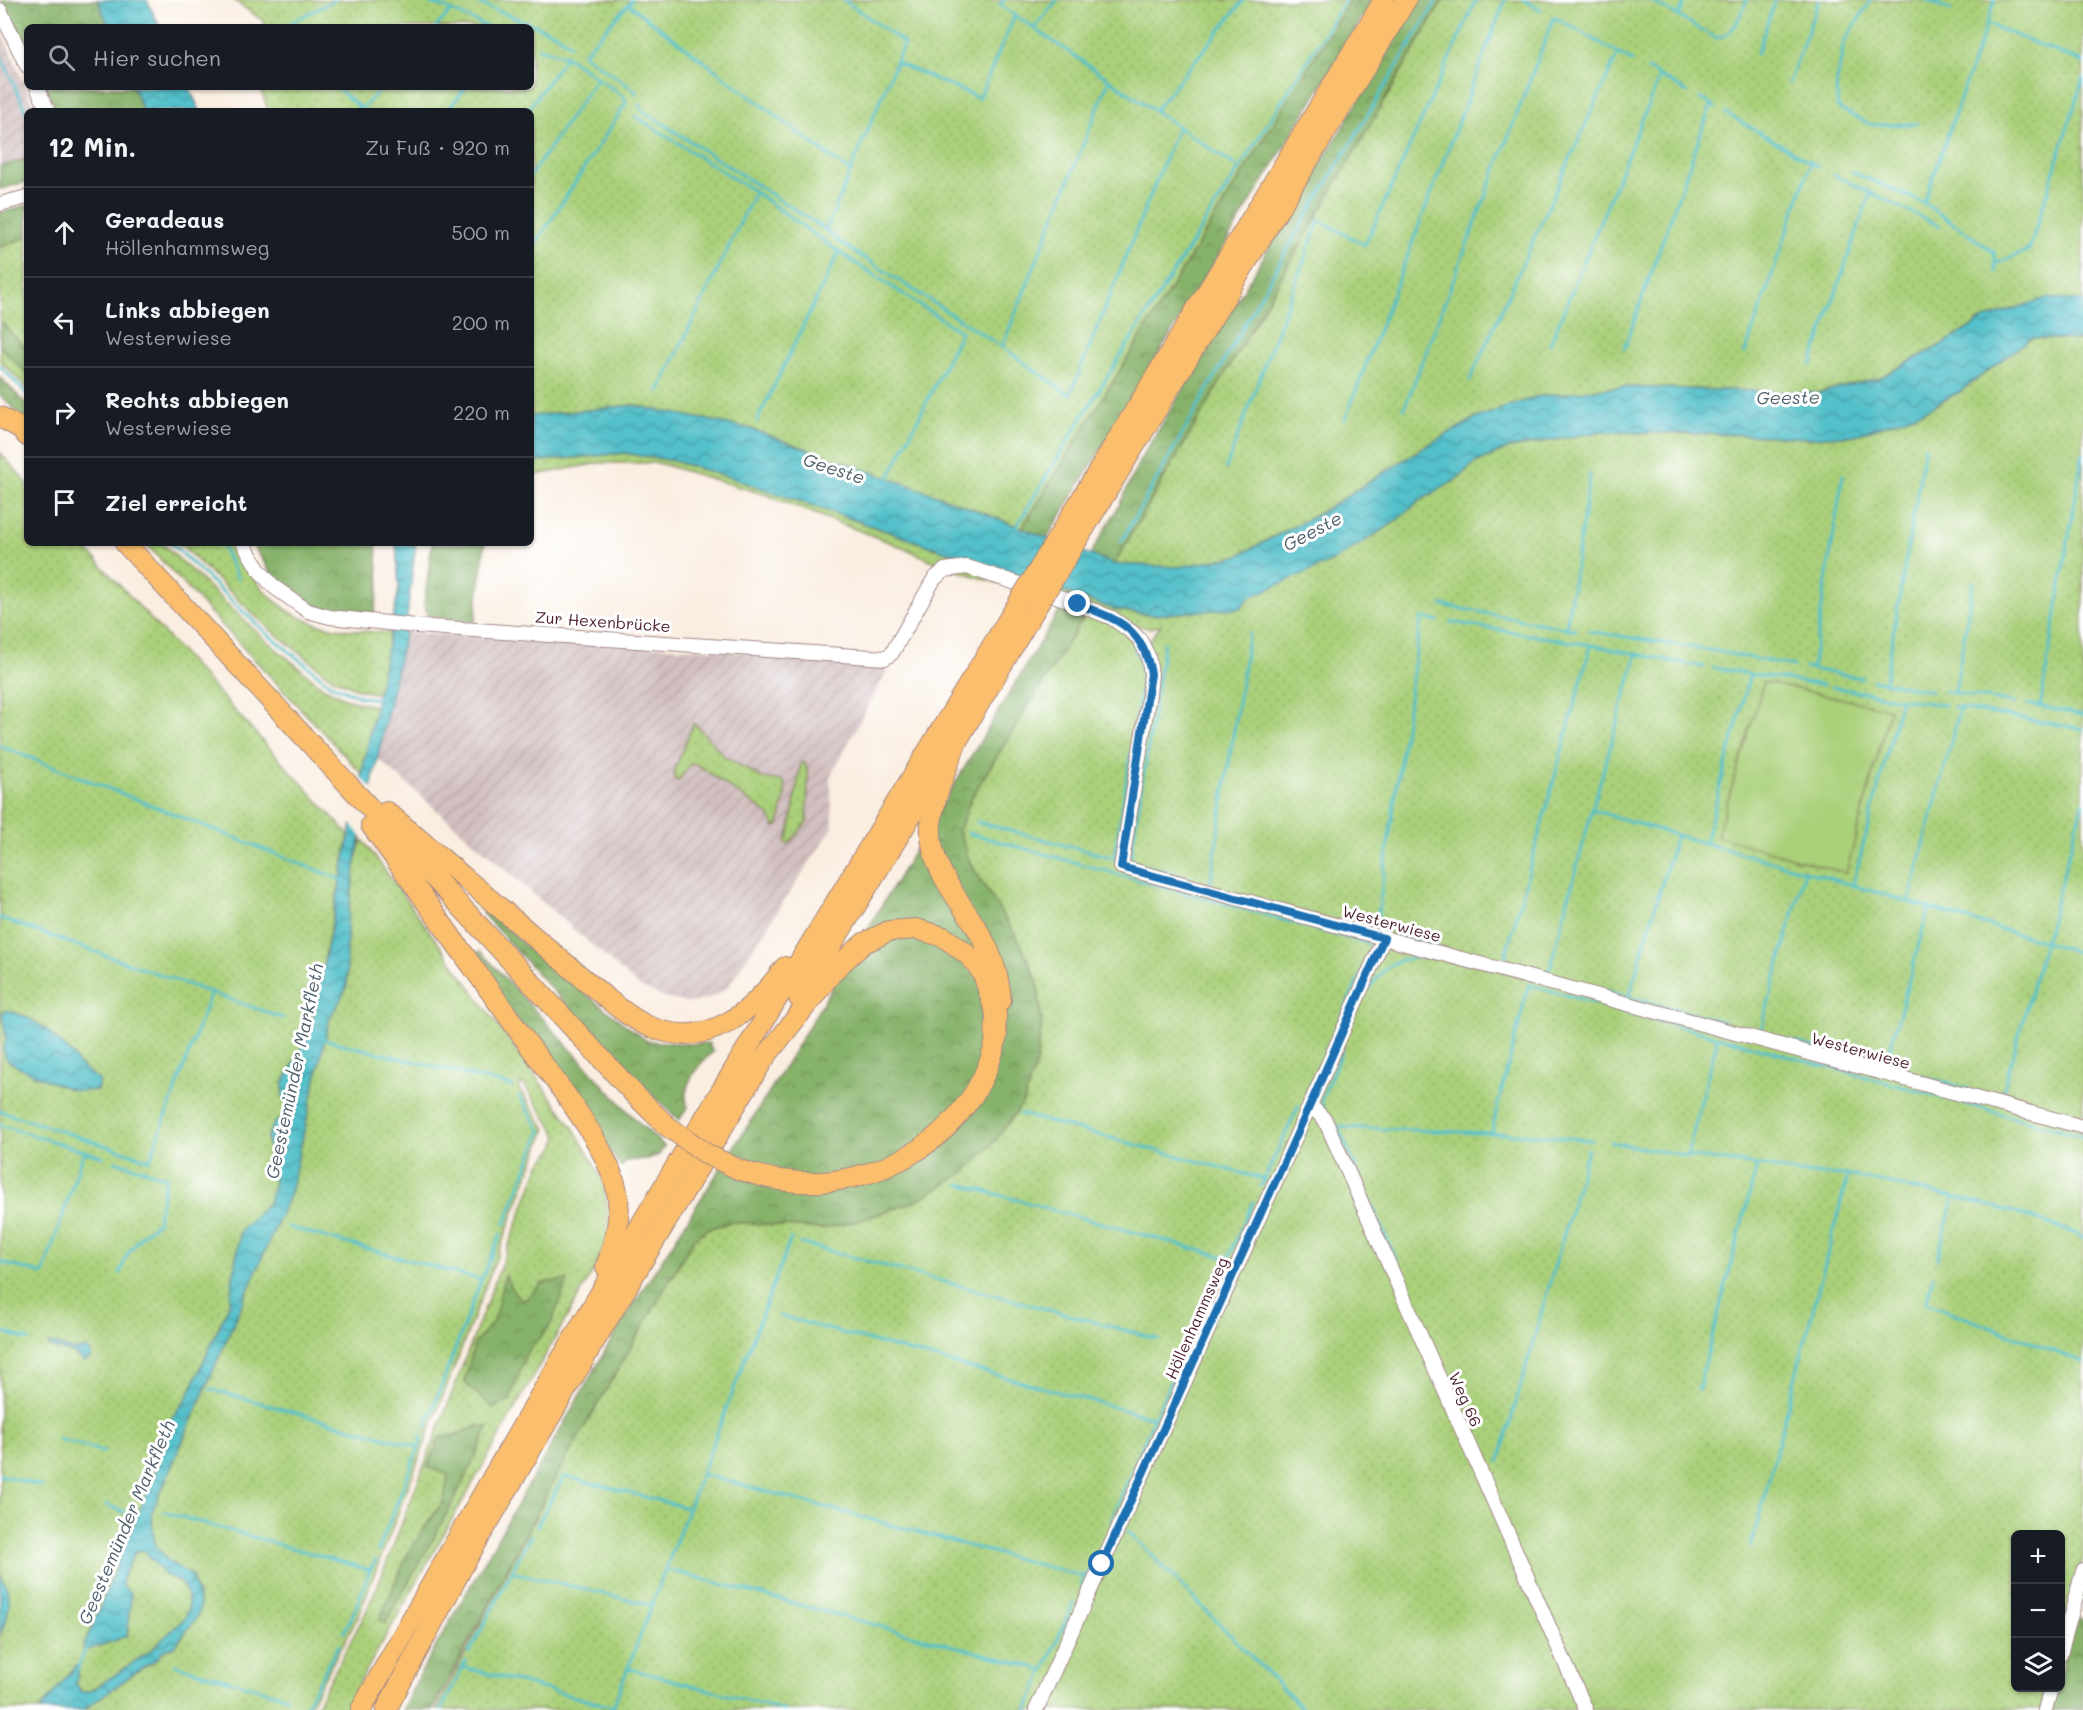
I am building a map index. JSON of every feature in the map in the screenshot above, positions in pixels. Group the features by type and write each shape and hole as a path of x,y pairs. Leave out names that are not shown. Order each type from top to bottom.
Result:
{"highway":[{"path":"360,1710 595,1300 856,869 1028,603 1076,524 1384,0"},
{"path":"1076,524 1406,0"},
{"path":"0,408 23,432"},
{"path":"0,417 23,432"},
{"path":"128,546 635,1095 666,1125 708,1155 740,1170 780,1180 821,1182 862,1175 900,1160 935,1138 963,1110 983,1080 995,1046 1001,1013 996,970 976,927 945,879 931,836 935,804 957,741"},
{"path":"386,1710 464,1563 594,1342 827,951 957,741 1028,603"},
{"path":"376,816 605,997 648,1025 674,1033 700,1034 728,1023 744,1012 778,976 856,869"},
{"path":"376,816 595,1141 611,1172 618,1197 618,1223 595,1300"},
{"path":"763,1060 848,956 876,936 904,929 931,932 944,937 958,945 977,965 988,988 996,1014 995,1046"}],"street":[{"path":"0,10 24,60"},
{"path":"38,90 47,108"},
{"path":"0,204 24,198"},
{"name":"Zur Hexenbrücke","path":"245,546 259,570 274,587 308,611 330,618 885,658 892,653 934,579 945,570"},
{"name":"Westerwiese","path":"945,570 967,567 1065,599 1112,618 1140,640 1148,656 1151,674 1121,867 2083,1127"},
{"name":"Höllenhammsweg","path":"1036,1710 1384,938"},
{"name":"Weg 66","path":"1310,1105 1325,1120 1586,1710"},
{"path":"2065,1639 2083,1571"},
{"path":"2045,1710 2050,1692"}],"shaded area":[{"path":"0,28 24,83 24,90 27,90 35,108 24,108 24,160 0,166"},
{"path":"405,632 719,650 890,665 830,777 833,827 727,988 708,999 688,1003 665,998 640,987 377,758"}],"green space":[{"path":"1,0 98,0 108,24 24,24 24,48"},
{"path":"233,0 1350,0 1022,528 942,497 633,405 534,416 534,108 267,108 261,90 534,90 534,24 264,24 265,22"},
{"path":"1350,0 1373,0 1047,538 1022,528"},
{"path":"1420,0 1443,0 1114,564 1090,555 1119,506 1140,460"},
{"path":"1443,0 2083,0 2083,301 2046,298 1982,320 1945,343 1879,378 1818,393 1619,387 1535,397 1476,418 1426,446 1320,513 1237,556 1179,567 1114,564"},
{"path":"43,90 134,90 142,108 52,108"},
{"path":"24,160 24,183 0,189 0,166"},
{"path":"24,206 24,238 0,247 0,213"},
{"path":"24,238 24,385 0,361 0,247"},
{"path":"0,321 24,346 24,371 0,346"},
{"path":"2031,338 2083,340 2083,1558 2065,1625 2065,1530 2011,1530 2011,1692 2046,1692 2041,1710 436,1710 560,1469 693,1240 707,1229 731,1222 822,1229 858,1221 916,1201 1036,1064 1042,1022 1037,981 1021,944 970,863 959,831 972,796 1087,612 1107,620 1150,652 1148,642 1161,625 1150,628 1129,624 943,566 907,549 766,495 658,463 599,463 534,475 534,462 624,453 674,461 729,477 1116,610 1153,615 1240,608 1250,597 1392,524 1421,500 1454,481 1475,463 1509,448 1597,432 1812,438 1855,435 1922,412 1961,391"},
{"path":"0,377 24,402 24,419 0,395"},
{"path":"0,452 24,480 24,546 84,546 349,835 310,1033 283,1098 289,1107 286,1118 267,1137 274,1183 269,1203 240,1231 229,1305 187,1398 161,1433 158,1465 83,1648 127,1636 131,1595 122,1585 123,1576 136,1551 144,1550 165,1575 180,1581 188,1595 188,1611 185,1618 150,1651 91,1691 81,1692 76,1683 76,1666 40,1710 0,1710"},
{"path":"148,546 165,546 263,638 324,688 351,701 376,706 363,775"},
{"path":"182,546 235,546 250,573 271,597 283,608 313,623 352,630 390,633 379,694 360,690 329,676 266,626"},
{"path":"253,546 376,546 379,585 374,614 329,611 304,602 281,588"},
{"path":"432,546 485,546 475,622 428,616 424,604"},
{"path":"1063,604 1087,612 972,796 959,831 970,863 1021,944 1037,981 1042,1021 1036,1064 1024,1101 997,1139 965,1172 916,1201 858,1221 822,1229 731,1222 707,1229 693,1240 560,1469 433,1710 402,1710 425,1665 619,1327 768,1094"},
{"path":"1764,682 1890,709 1846,873 1717,836"},
{"path":"693,724 725,757 762,778 785,783 779,825 774,827 770,816 696,764 691,763 678,781 674,778 674,771"},
{"path":"801,762 805,763 808,774 807,822 789,844 785,842 789,834"},
{"path":"362,839 574,1129 596,1167 605,1188 609,1222 606,1242 597,1264 344,1710 314,1710 364,1616 382,1575 540,1164 553,1150 558,1136 523,1083 518,1087 546,1129 358,1617 307,1710 83,1710 157,1659 164,1650 175,1647 200,1610 192,1576 168,1561 155,1544 151,1514 290,1193 330,1016 347,985 347,924 357,854"},
{"path":"486,908 536,956 647,1041 709,1043 713,1052 696,1069 688,1084 686,1099 688,1107 679,1120 629,1073 482,913"},
{"path":"480,951 635,1119 664,1146 659,1155 626,1161 621,1167 472,956"},
{"path":"505,1275 514,1292 524,1301 542,1283 568,1280 550,1326 526,1354 510,1400 493,1408 464,1382 475,1343 494,1320"},
{"path":"478,1426 488,1427 477,1453 385,1624 379,1620 409,1551 444,1500 448,1475 427,1467 440,1437 456,1435"},
{"path":"2074,1618 2083,1620 2083,1710 2049,1710 2054,1692 2065,1692 2065,1653"}],"water":[{"path":"98,0 147,0 159,24 108,24"},
{"path":"134,90 190,90 199,108 142,108"},
{"name":"Geeste","path":"2046,298 2083,301 2083,340 2031,338 1961,391 1922,412 1856,435 1812,438 1597,432 1509,448 1475,463 1454,481 1421,500 1392,524 1333,561 1250,597 1240,608 1153,615 1116,610 729,477 674,461 624,453 534,462 534,416 633,405 748,428 942,497 1114,564 1179,567 1237,556 1320,513 1426,446 1476,418 1535,397 1619,387 1818,393 1879,378 1945,343 1982,320"},
{"path":"396,546 416,546 405,632 357,854 347,924 347,985 330,1017 290,1193 151,1514 155,1544 168,1561 192,1576 200,1610 175,1647 164,1650 157,1659 83,1710 40,1710 76,1665 79,1668 76,1683 81,1692 91,1691 150,1651 185,1618 188,1611 188,1595 180,1581 165,1575 144,1550 136,1551 123,1576 122,1585 131,1594 127,1636 85,1651 83,1648 158,1465 160,1433 187,1398 229,1305 240,1231 269,1202 274,1183 267,1137 275,1122 286,1117 289,1107 283,1098 283,1083 310,1033 399,588"},
{"path":"8,1010 45,1028 73,1055 78,1064 100,1081 97,1090 80,1091 67,1088 27,1071 6,1058 3,1052 6,1036 2,1012"},
{"path":"49,1343 76,1351 86,1348 91,1353 91,1357 84,1362 73,1353 49,1347"},
{"path":"0,1574 7,1590 9,1604 0,1635"}],"pier":[{"path":"359,776 374,790 364,840 350,822"}],"waterway":[{"path":"288,24 335,0"},
{"path":"420,0 444,7 481,24"},
{"path":"476,0 478,3 531,24"},
{"path":"632,0 583,54 635,90 636,93"},
{"path":"826,230 904,43 844,0"},
{"path":"1004,0 1000,5 1240,169"},
{"path":"1034,28 1057,0"},
{"path":"1155,110 1244,0"},
{"path":"1017,526 1097,393 1345,0"},
{"path":"1121,542 1296,234 1437,0"},
{"path":"1226,468 1319,220 1365,245 1476,0"},
{"path":"1345,419 1505,0"},
{"path":"1524,0 1541,10"},
{"path":"1650,0 1716,38 1722,37 1732,29 1747,0"},
{"path":"1679,16 1685,0"},
{"path":"1757,54 1775,0"},
{"path":"1789,83 1819,0"},
{"path":"1871,0 1844,42 1836,87 1838,108 1872,125 1917,124"},
{"path":"1927,0 1951,10"},
{"path":"1924,203 1995,0"},
{"path":"628,4 849,171"},
{"path":"439,24 451,11"},
{"path":"895,62 979,98 1015,15"},
{"path":"1404,409 1554,17 1632,61"},
{"path":"1987,24 2083,62"},
{"path":"534,25 554,33 570,44"},
{"path":"534,246 626,103 624,97 566,56 538,48"},
{"path":"1470,380 1618,53"},
{"path":"0,54 25,108"},
{"path":"529,108 566,56"},
{"path":"1550,344 1660,76 1648,69"},
{"path":"1660,76 1687,92"},
{"path":"534,171 597,78"},
{"path":"1995,264 2029,250 2083,79"},
{"path":"1002,347 1109,80"},
{"path":"339,90 360,108"},
{"path":"363,108 379,90"},
{"path":"449,108 464,90"},
{"path":"1700,98 1715,107"},
{"path":"640,105 642,110 1002,347 1070,395 1178,127"},
{"path":"1624,349 1711,105"},
{"path":"1726,113 1819,167"},
{"path":"635,116 755,192 839,252 961,332 889,478"},
{"path":"1745,353 1811,162"},
{"path":"1852,172 1924,203 1994,252 1996,272"},
{"path":"1834,175 1939,226"},
{"path":"659,391 755,192"},
{"path":"1811,365 1870,193"},
{"path":"757,421 839,252"},
{"path":"0,366 24,391"},
{"path":"1885,682 1925,446"},
{"path":"2040,707 2083,453"},
{"path":"1566,629 1590,474"},
{"path":"1812,669 1843,475"},
{"path":"174,546 265,632 330,684 361,697 379,699"},
{"path":"222,546 238,579"},
{"path":"1955,693 1973,582"},
{"path":"1442,605 1576,630"},
{"path":"1376,928 1421,618 1438,621"},
{"path":"1451,622 1591,645"},
{"path":"1588,631 1794,666"},
{"path":"1210,885 1249,633"},
{"path":"1164,643 1130,862 1191,878"},
{"path":"1506,965 1503,965 1591,645 1637,654 1592,810"},
{"path":"977,822 1114,858 1143,678 1141,663 1135,649"},
{"path":"1637,654 1704,667"},
{"path":"1705,843 1750,674 1713,668"},
{"path":"1805,668 1862,678"},
{"path":"1750,674 1823,685"},
{"path":"1873,680 1932,691"},
{"path":"1832,687 1901,699 1853,885"},
{"path":"1944,691 2015,703"},
{"path":"1901,699 1945,705"},
{"path":"2027,704 2083,715"},
{"path":"1909,902 1960,708 1954,707"},
{"path":"1960,708 2083,729"},
{"path":"0,746 342,880"},
{"path":"1885,1066 1929,908 2045,942 2083,802"},
{"path":"1560,979 1548,975 1592,810 1676,835"},
{"path":"968,833 1374,945"},
{"path":"1629,997 1676,835 1808,872"},
{"path":"1760,1033 1805,871 1929,908"},
{"path":"0,918 283,1018"},
{"path":"1367,927 1384,930"},
{"path":"1395,934 1432,944"},
{"path":"2029,1105 2001,1098 2045,942 2083,954"},
{"path":"1369,989 1381,973 1394,963 1410,958 1430,957"},
{"path":"1307,1094 1364,967"},
{"path":"1492,1133 1529,984"},
{"path":"1530,985 1718,1037 1687,1156"},
{"path":"1593,987 1724,1022"},
{"path":"0,1111 150,1160 211,992"},
{"path":"1760,1033 1859,1059"},
{"path":"1718,1037 2083,1136"},
{"path":"322,1039 512,1086"},
{"path":"1324,1109 1321,1101 1342,1050"},
{"path":"1869,1062 1969,1089"},
{"path":"505,1224 541,1131 519,1096"},
{"path":"1261,1186 1299,1105"},
{"path":"1020,1114 1264,1179"},
{"path":"1331,1117 1338,1127 1425,1326"},
{"path":"0,1125 103,1157"},
{"path":"1338,1127 1534,1135 1592,1140"},
{"path":"1610,1142 1800,1173 1848,1175 2018,1213 2083,1238"},
{"path":"1499,1462 1588,1149"},
{"path":"0,1262 43,1274 84,1151"},
{"path":"115,1161 166,1177 157,1223 141,1236 127,1255 120,1273"},
{"path":"1698,1390 1757,1166"},
{"path":"1751,1548 1848,1175"},
{"path":"959,1184 1228,1258"},
{"path":"1937,1259 1954,1197"},
{"path":"1211,1297 1253,1202"},
{"path":"288,1227 481,1280 426,1427"},
{"path":"481,1280 501,1234"},
{"path":"612,1710 791,1238"},
{"path":"800,1243 1158,1339"},
{"path":"1933,1276 1926,1303 2083,1362"},
{"path":"1154,1418 1204,1313"},
{"path":"780,1316 1154,1418 1111,1521"},
{"path":"0,1331 29,1340"},
{"path":"210,1389 419,1447 378,1551"},
{"path":"419,1447 422,1435"},
{"path":"58,1439 104,1452"},
{"path":"701,1474 1085,1577 1081,1585"},
{"path":"0,1475 41,1486"},
{"path":"537,1526 564,1476 688,1508"},
{"path":"106,1505 125,1512"},
{"path":"164,1512 370,1570 344,1632"},
{"path":"1128,1531 1304,1710"},
{"path":"469,1653 531,1535"},
{"path":"370,1570 376,1560"},
{"path":"1085,1577 1091,1568"},
{"path":"665,1569 1044,1670 1027,1710"},
{"path":"512,1572 651,1605"},
{"path":"1044,1670 1074,1602"},
{"path":"303,1710 339,1645"},
{"name":"Geestemünder Markfleth","path":"77,1670 86,1648"},
{"path":"441,1710 466,1661"},
{"path":"175,1665 287,1697"},
{"path":"463,1667 613,1707"},
{"path":"627,1668 784,1710"}],"route":[{"path":"1078,604 1112,618 1133,633 1140,640 1148,656 1151,674 1121,867 1384,938 1102,1564"}]}
